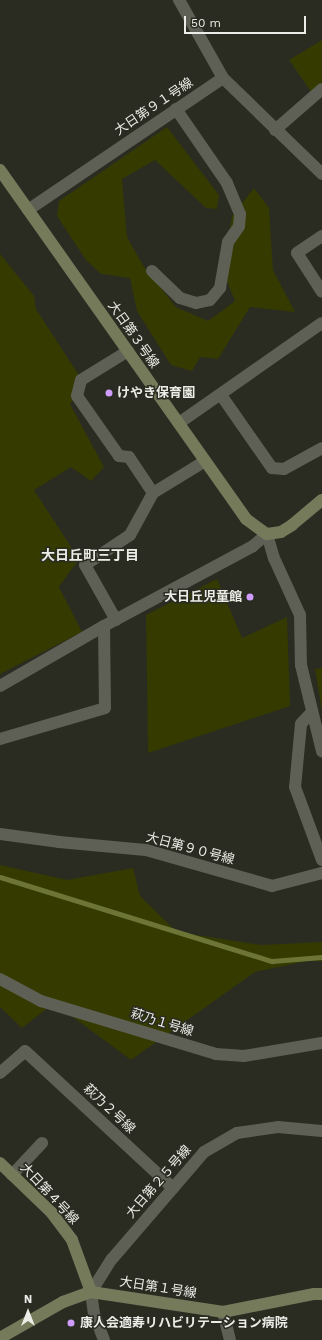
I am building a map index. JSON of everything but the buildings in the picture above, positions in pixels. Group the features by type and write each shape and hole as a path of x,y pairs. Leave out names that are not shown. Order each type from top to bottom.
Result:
{"street":[{"path":"179,0 222,78 322,174"},
{"name":"大日第９１号線","path":"28,210 222,78"},
{"path":"275,130 322,89"},
{"path":"152,271 180,298 196,303 210,300 220,288 228,242 239,226 240,214 227,184 176,109"},
{"name":"大日第３号線","path":"0,170 246,519 267,534"},
{"path":"322,236 297,254 322,292"},
{"path":"179,423 221,395 322,322"},
{"path":"128,351 81,380 77,396 119,456 129,457 153,493"},
{"path":"221,395 272,468 284,469 322,448"},
{"path":"116,620 85,565 130,535 153,493 205,461"},
{"path":"0,686 104,626 253,546 267,534 281,532 292,525 322,500"},
{"path":"267,534 274,558 300,615 301,665 322,751"},
{"path":"0,738 105,708 104,626"},
{"path":"312,712 301,724 295,787 322,860"},
{"name":"大日第９０号線","path":"0,834 58,842 146,850 272,886 322,873"},
{"name":"萩乃１号線","path":"0,979 41,1001 216,1054 244,1056 322,1043"},
{"name":"萩乃２号線","path":"0,1073 25,1051 173,1188"},
{"name":"大日第２５号線","path":"91,1292 112,1259 204,1152 237,1133 278,1128 322,1131"},
{"path":"12,1176 42,1143"},
{"name":"大日第４号線","path":"0,1163 51,1212 72,1240 91,1292"},
{"path":"91,1292 94,1314 104,1340"},
{"name":"大日第１号線","path":"0,1338 63,1302 91,1292 222,1312 314,1294 322,1294"},
{"path":"222,1312 230,1340"}],"green space":[{"path":"322,40 322,87 312,93 289,60"},
{"path":"167,127 219,195 217,209 206,208 155,160 122,179 127,237 144,267 176,307 208,321 235,301 223,271 232,216 254,188 269,208 273,270 295,312 250,307 218,359 200,357 192,371 171,365 137,311 130,278 101,274 86,260 57,216 59,201"},
{"path":"0,254 34,296 36,309 86,386 70,404 104,467 91,481 71,467 34,490 79,559 59,587 82,632 0,674"},
{"path":"217,579 242,638 287,617 290,706 148,753 146,615"},
{"path":"322,668 322,711 315,669"},
{"path":"0,865 67,880 133,868 140,896 177,932 261,945 322,942 322,961 307,961 255,972 131,1060 54,1003 22,1028 0,1007"}],"waterway":[{"path":"0,877 272,961 322,957"}],"place":[{"name":"けやき保育園","path":"109,393"},
{"name":"大日丘児童館","path":"250,597"},
{"name":"康人会適寿リハビリテーション病院","path":"71,1323"}],"district":[{"name":"大日丘町三丁目","path":"90,555"}]}
